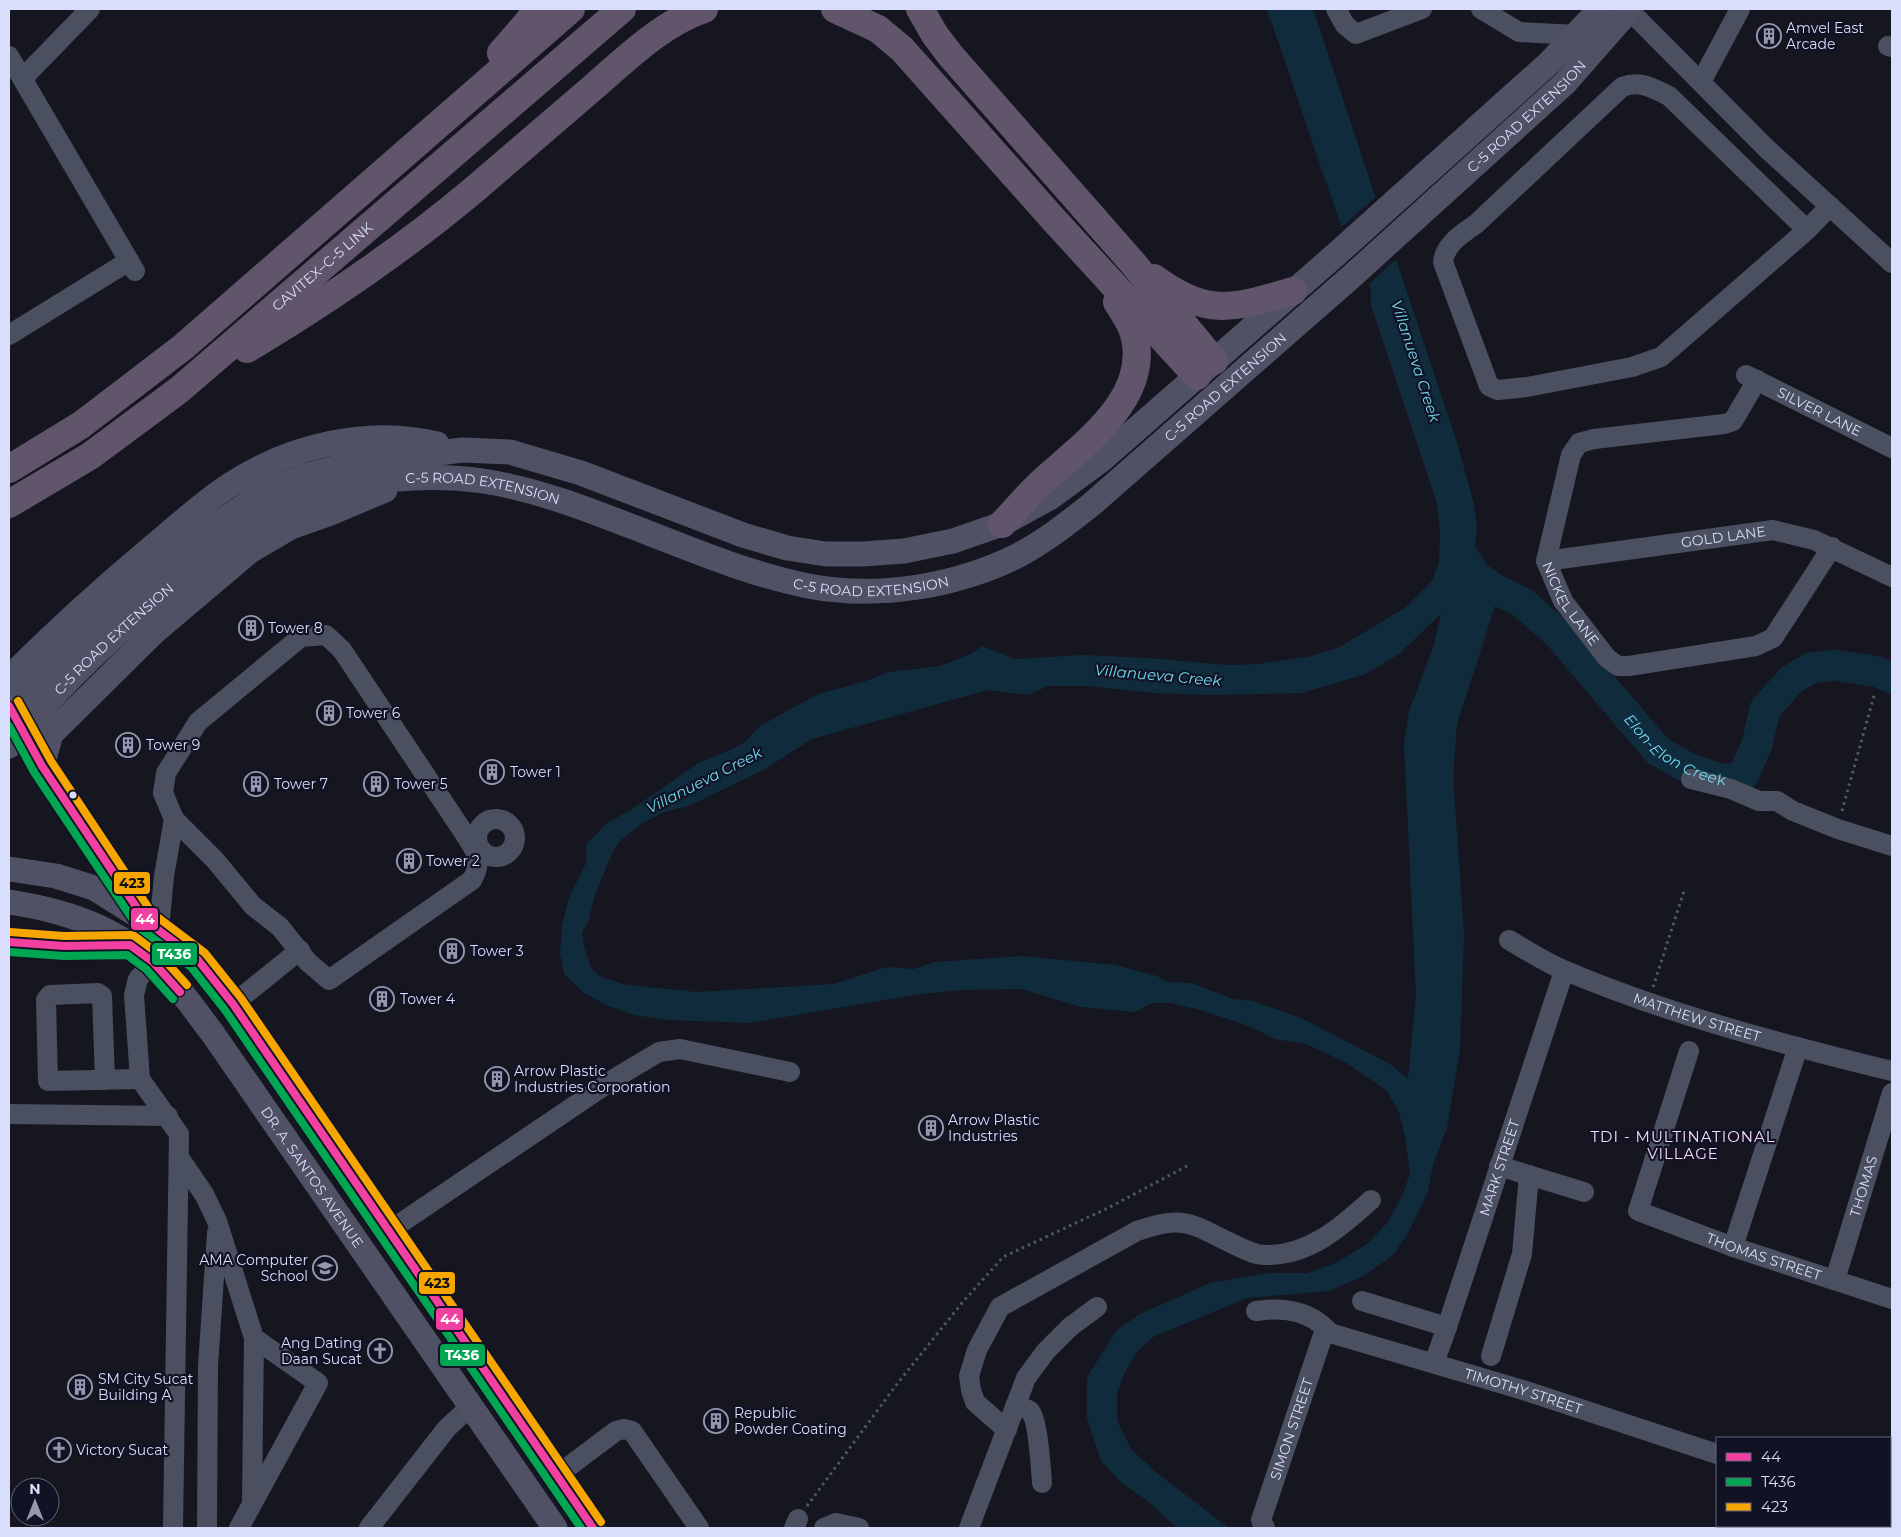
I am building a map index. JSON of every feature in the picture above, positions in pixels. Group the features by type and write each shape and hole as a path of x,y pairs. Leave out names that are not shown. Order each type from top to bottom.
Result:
{"highway":[{"path":"455,109 539,9"},
{"path":"9,469 80,425 183,347 572,9"},
{"name":"CAVITEX–C-5 LINK","path":"9,504 90,456 180,390 622,9"},
{"path":"180,390 316,307 391,253 474,190 634,52 673,24 704,9"},
{"path":"835,9 878,29 902,49 1094,262 1206,368"},
{"path":"920,9 935,35 951,56 1132,262 1206,368"},
{"path":"1002,524 1043,481 1074,455 1103,426 1120,403 1131,380 1136,353 1132,328 1094,262"},
{"path":"1132,262 1166,287 1210,306 1239,306 1293,291"}],"main road":[{"name":"C-5 ROAD EXTENSION","path":"9,746 75,674 167,589 255,522 308,486 346,465 462,450 510,452 552,463 743,535 807,552 863,554 904,551 953,541 1002,524 1028,511 1077,480 1400,197 1577,35 1600,9"},
{"name":"C-5 ROAD EXTENSION","path":"9,712 92,627 191,542 264,492 308,486 354,485 409,480 481,481 535,492 607,517 712,558 787,581 811,586 864,591 914,587 940,582 968,575 1016,556 1055,533 1118,482 1352,276 1565,83 1630,9"},
{"path":"9,684 49,638 113,579 217,494 272,462 331,443 363,438 422,440 462,450"},
{"path":"42,766 51,734 120,664 187,602 250,551 291,527 328,514 409,480"},
{"path":"49,638 37,658 35,667 37,683 43,691 58,701 67,703 75,702 91,694"},
{"path":"9,706 42,766 152,924"},
{"path":"9,869 56,876 94,888 152,924 198,960 233,1004 593,1528"},
{"name":"DR. A. SANTOS AVENUE","path":"9,902 48,908 90,922 130,945 153,962 174,983 213,1034 367,1259 556,1528"},
{"path":"367,1259 392,1236"},
{"path":"513,1467 540,1453"}],"street":[{"path":"23,78 90,9"},
{"path":"1336,9 1345,25 1356,34 1422,9"},
{"path":"1481,9 1519,32 1577,35"},
{"path":"1630,9 1766,148 1892,263"},
{"path":"1701,82 1739,9"},
{"path":"9,56 132,266 9,335"},
{"path":"1807,230 1669,96 1645,84 1633,83 1622,87 1476,224 1450,244 1444,254 1443,262 1489,386 1498,390 1527,387 1632,367 1661,356 1807,230 1830,206"},
{"name":"SILVER LANE","path":"1752,378 1892,448"},
{"name":"NICKEL LANE","path":"1752,378 1733,421 1724,424 1594,439 1579,443 1571,455 1546,561 1564,601 1607,658 1618,666 1629,666 1756,646 1766,643 1772,638 1832,547"},
{"name":"GOLD LANE","path":"1546,561 1772,530 1814,540 1832,547 1892,577"},
{"path":"326,635 342,650 472,832 480,854 478,869 472,880 330,980 308,962 280,927 253,906 215,860 174,819 163,793 166,773 198,722 301,637 326,635"},
{"path":"1691,778 1731,789 1759,801 1777,801 1793,811 1838,829 1892,846"},
{"path":"152,924 174,819"},
{"path":"472,832 488,821 502,821 509,824 515,838 510,852 503,856 496,858 480,854"},
{"name":"MATTHEW STREET","path":"1509,940 1564,971 1649,1002 1798,1048 1892,1070"},
{"path":"9,942 64,946 130,945"},
{"path":"233,1004 300,950"},
{"path":"153,962 138,979 134,995 140,1079 180,1134 173,1528"},
{"name":"MARK STREET","path":"1434,1363 1448,1327 1564,971"},
{"path":"105,1080 102,996 98,993 50,995 46,1000 48,1081 105,1080 140,1079"},
{"path":"1733,1247 1798,1048"},
{"path":"392,1236 617,1077 659,1052 680,1049 790,1072"},
{"name":"THOMAS STREET","path":"1689,1052 1638,1210 1733,1247 1892,1299"},
{"name":"THOMAS","path":"1835,1280 1892,1093"},
{"path":"9,1114 168,1116"},
{"path":"180,1159 204,1194 217,1221 254,1338 252,1503"},
{"path":"1499,1166 1584,1192"},
{"path":"1491,1356 1522,1254 1529,1175"},
{"path":"1007,1430 975,1402 971,1390 970,1376 977,1350 1000,1308 1137,1231 1151,1226 1170,1222 1186,1222 1245,1250 1264,1255 1284,1253 1305,1247 1333,1234 1370,1200"},
{"path":"207,1528 208,1366 217,1221"},
{"path":"1362,1301 1448,1327"},
{"path":"969,1528 1026,1378 1046,1351 1070,1327 1097,1307"},
{"path":"1256,1311 1289,1310 1305,1314 1323,1325 1330,1333"},
{"name":"TIMOTHY STREET","path":"1330,1333 1434,1363 1716,1454"},
{"name":"SIMON STREET","path":"1265,1528 1261,1520 1322,1338 1330,1333"},
{"path":"239,1528 318,1383 254,1338"},
{"path":"369,1528 446,1428 470,1406"},
{"path":"1015,1406 1029,1411 1034,1418 1040,1454 1042,1483"},
{"path":"556,1476 616,1430 628,1429 632,1431 699,1528"},
{"path":"824,1528 836,1523 859,1528"}],"path":[{"path":"1838,829 1875,692"},
{"path":"1649,1002 1684,891"}],"water":[{"name":"Villanueva Creek","path":"1267,9 1313,9 1457,443 1474,504 1477,529 1473,559 1495,606 1457,724 1453,776 1464,935 1460,1050 1447,1128 1433,1164 1428,1192 1407,1235 1393,1255 1365,1275 1329,1291 1247,1298 1153,1337 1137,1352 1125,1372 1117,1393 1117,1420 1131,1449 1158,1474 1229,1528 1177,1528 1149,1502 1122,1483 1101,1461 1087,1418 1087,1377 1117,1330 1140,1314 1210,1283 1270,1273 1307,1273 1336,1263 1368,1243 1388,1222 1403,1194 1410,1174 1405,1136 1399,1112 1386,1090 1345,1062 1306,1044 1275,1039 1249,1026 1197,1009 1170,1003 1152,1003 1135,1012 1081,1007 1022,989 963,990 919,994 750,1023 670,1020 634,1015 606,1005 583,992 564,974 560,953 562,926 569,898 587,861 586,845 607,823 632,809 700,762 733,749 745,742 760,726 818,694 866,681 889,672 940,666 971,654 982,646 1015,659 1083,655 1148,658 1227,665 1260,664 1311,656 1340,647 1405,608 1432,581 1439,562 1440,532 1437,503 1371,305 1371,290 1339,220","holes":["1441,614 1434,645 1409,711 1404,744 1416,994 1408,1079 1390,1064 1301,1018 1253,1001 1233,999 1191,983 1167,982 1157,976 1115,965 1022,956 935,962 914,969 887,967 833,984 697,992 627,985 601,977 591,968 584,947 582,932 589,920 594,897 612,853 621,840 644,822 665,812 691,805 765,769 812,739 988,690 1028,695 1048,686 1087,686 1154,693 1209,695 1302,693 1366,674 1399,654"]}],"pier":[{"path":"1378,195 1398,257 1367,286 1340,228"}],"waterway":[{"name":"Elon-Elon Creek","path":"1462,555 1475,575 1493,588 1523,603 1558,634 1658,751 1690,769 1720,779 1732,779 1744,774 1757,744 1765,709 1791,680 1811,668 1833,665 1878,672 1892,678"}],"transit line":[{"name":"423","path":"18,701 51,761 152,913 205,953 241,998 601,1522"},
{"name":"44","path":"9,706 42,766 145,920 198,960 233,1004 593,1528"},
{"name":"T436","path":"9,726 34,772 137,926 191,967 225,1010 581,1528"},
{"name":"423","path":"10,932 64,936 133,935 160,955 187,985"},
{"name":"44","path":"9,942 64,946 130,945 153,962 180,992"},
{"name":"T436","path":"9,952 64,956 127,955 146,969 173,999"}],"place":[{"name":"Amvel East Arcade","path":"1769,36"},
{"name":"Tower 8","path":"251,628"},
{"name":"Tower 6","path":"329,713"},
{"name":"Tower 9","path":"128,745"},
{"name":"Tower 1","path":"492,772"},
{"name":"Tower 7","path":"256,784"},
{"name":"Tower 5","path":"376,784"},
{"name":"Tower 2","path":"409,861"},
{"name":"Tower 3","path":"452,951"},
{"name":"Tower 4","path":"382,999"},
{"name":"Arrow Plastic Industries Corporation","path":"497,1079"},
{"name":"Arrow Plastic Industries","path":"931,1128"},
{"name":"AMA Computer School","path":"325,1268"},
{"name":"Ang Dating Daan Sucat","path":"380,1351"},
{"name":"SM City Sucat Building A","path":"80,1387"},
{"name":"Republic Powder Coating","path":"716,1421"},
{"name":"Victory Sucat","path":"59,1450"}],"district":[{"name":"TDI - MULTINATIONAL VILLAGE","path":"1683,1144"}]}
